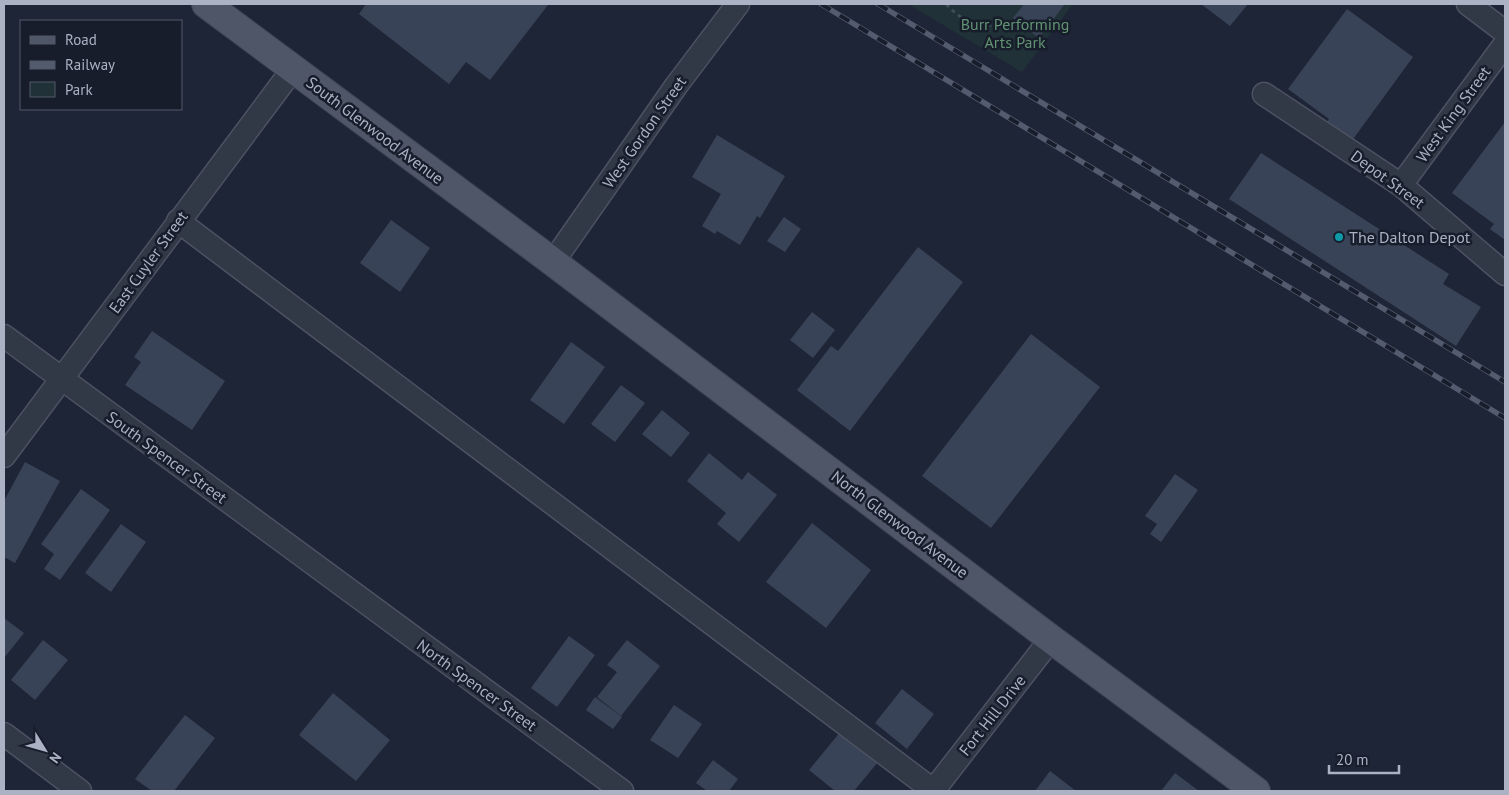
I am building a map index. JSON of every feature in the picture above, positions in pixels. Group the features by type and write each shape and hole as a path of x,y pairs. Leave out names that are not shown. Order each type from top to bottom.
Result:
{"main road":[{"name":"South Glenwood Avenue","path":"206,4 549,259"},
{"name":"North Glenwood Avenue","path":"549,259 1051,639 1256,791"}],"street":[{"name":"West Gordon Street","path":"549,259 738,4"},
{"path":"1468,4 1505,32"},
{"name":"West King Street","path":"1401,185 1505,44"},
{"name":"East Cuyler Street","path":"4,456 293,69"},
{"name":"Depot Street","path":"1264,94 1401,185 1505,274"},
{"path":"178,221 933,791"},
{"name":"South Spencer Street","path":"4,336 331,578"},
{"name":"North Spencer Street","path":"331,578 622,791"},
{"name":"Fort Hill Drive","path":"933,791 1051,639"},
{"path":"4,734 80,791"}],"path":[{"path":"946,4 967,22 990,26 1016,22"}],"green space":[{"name":"Burr Performing Arts Park","path":"908,4 1073,4 1022,72"}],"building":[{"path":"366,4 548,5 490,80 466,62 449,84 359,14"},
{"path":"1024,4 1065,4 1039,38 1013,18"},
{"path":"1201,4 1248,4 1230,26"},
{"path":"1347,9 1413,57 1351,142 1326,124 1329,119 1288,89"},
{"path":"1505,122 1505,240 1490,229 1494,224 1452,193"},
{"path":"717,135 785,176 760,218 757,216 740,245 717,231 715,234 702,226 721,194 692,177"},
{"name":"The Dalton Depot","path":"1261,153 1449,274 1443,284 1481,307 1456,346 1229,199"},
{"path":"784,217 801,229 785,252 767,241"},
{"path":"391,220 430,248 400,292 360,263"},
{"path":"918,247 963,282 850,431 797,390 831,346 838,351"},
{"path":"812,312 835,330 813,358 790,340"},
{"path":"152,331 225,381 192,430 125,385 141,362 134,357"},
{"path":"1031,334 1100,387 991,528 922,476"},
{"path":"571,342 605,367 564,424 530,400"},
{"path":"621,385 645,403 615,442 591,424"},
{"path":"662,410 690,433 671,457 642,434"},
{"path":"709,453 742,480 748,472 777,495 739,542 717,524 726,513 687,481"},
{"path":"25,462 60,481 15,563 4,557 4,501"},
{"path":"1175,474 1198,490 1161,542 1150,534 1157,524 1145,516"},
{"path":"81,489 110,510 60,580 44,569 54,554 41,544"},
{"path":"812,523 871,570 826,628 766,582"},
{"path":"121,524 146,542 111,592 85,573"},
{"path":"4,618 24,633 4,658"},
{"path":"569,636 595,655 557,707 531,688"},
{"path":"43,640 68,660 35,700 11,680"},
{"path":"627,640 660,666 621,716 597,697 617,672 607,665"},
{"path":"902,689 934,714 907,749 875,723"},
{"path":"333,693 390,740 356,781 299,735"},
{"path":"595,697 622,717 613,729 586,710"},
{"path":"674,705 702,724 678,758 650,740"},
{"path":"185,715 215,738 174,791 152,791 135,779"},
{"path":"841,731 878,762 854,791 835,791 809,770"},
{"path":"713,760 738,779 729,791 707,791 696,783"},
{"path":"1050,771 1076,791 1035,791"},
{"path":"1175,773 1199,791 1161,791"}],"railway":[{"path":"821,4 1505,418"},
{"path":"878,4 1505,382"}],"place":[{"name":"The Dalton Depot","path":"1339,237"}]}
